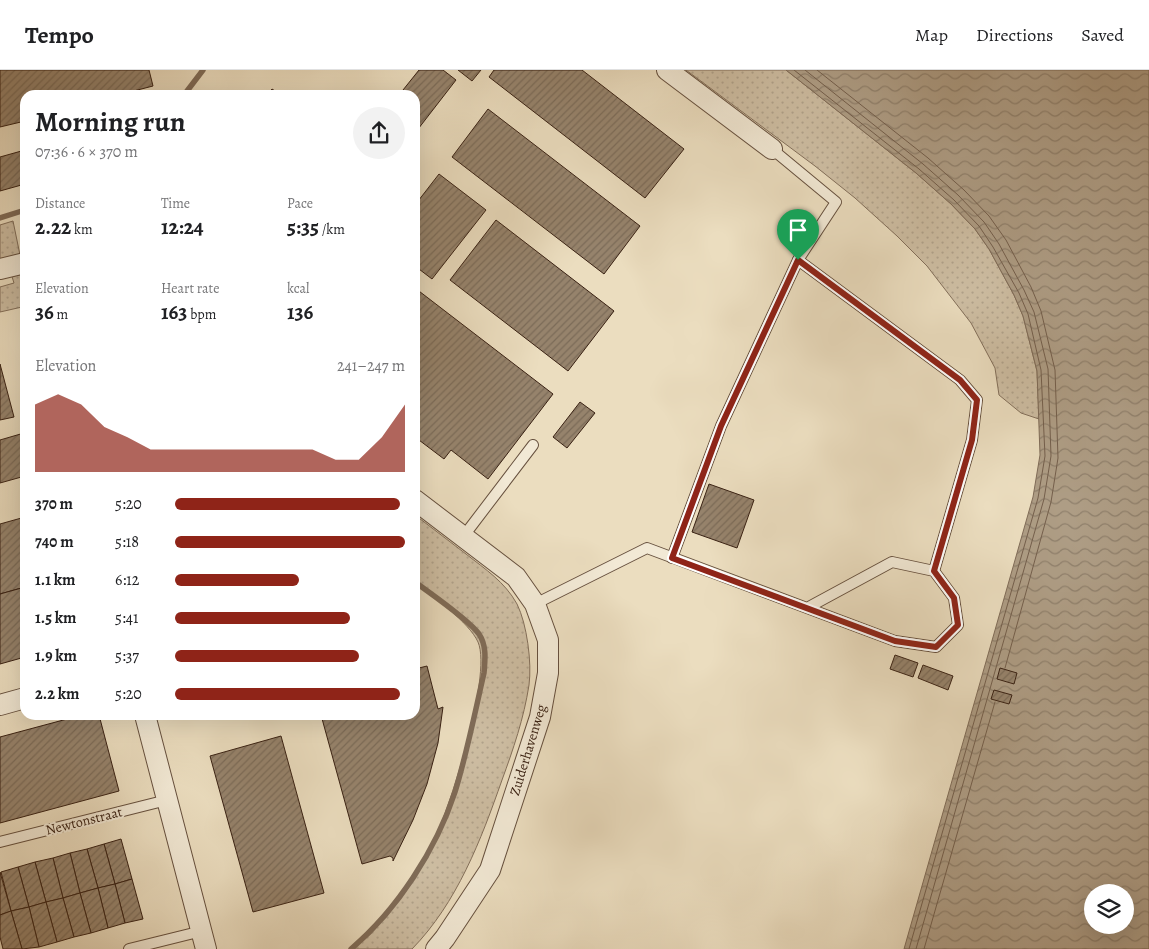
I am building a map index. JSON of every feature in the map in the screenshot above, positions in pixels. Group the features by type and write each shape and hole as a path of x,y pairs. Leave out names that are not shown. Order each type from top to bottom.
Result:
{"street":[{"path":"667,70 772,149"},
{"path":"0,269 20,263"},
{"name":"Zuiderhavenweg","path":"420,504 516,577 535,604 548,640 548,673 540,717 490,870 436,949"},
{"path":"0,705 20,699"},
{"path":"145,720 204,940"}],"lane":[{"path":"672,558 721,426 798,260 836,202 772,149"},
{"path":"798,260 960,380 977,400 972,440 934,571"},
{"path":"463,537 533,445"},
{"path":"535,604 646,548 895,641 936,647 958,625 954,598 934,571 892,562 807,608"},
{"name":"Newtonstraat","path":"0,842 167,800"},
{"path":"129,949 204,940"}],"shaded area":[{"path":"686,70 786,70 916,173 951,204 975,229 989,249 1023,316 1037,371 1039,419 1021,413 999,395 995,368 971,323 927,266 897,236 855,198 815,166"},
{"path":"13,221 20,255 0,260 0,225"},
{"path":"20,261 20,307 0,312 0,287 14,283 8,264"},
{"path":"420,519 501,582 521,612 528,644 530,676 518,734 485,825 466,870 442,912 428,931 412,949 350,949 393,906 420,869 445,813 465,749 479,685 481,660 478,642 467,626 420,586"}],"water":[{"path":"786,70 1149,70 1149,949 904,949 1033,497 1040,455 1037,371 1023,316 989,249 975,229 951,204 916,173"}],"building":[{"path":"0,70 149,70 153,86 137,90 20,90 20,122 0,127"},
{"path":"419,70 443,70 456,80 420,127 420,90 403,90"},
{"path":"458,70 481,70 472,81"},
{"path":"494,70 582,70 684,149 645,198 489,77"},
{"path":"488,109 640,226 604,274 452,157"},
{"path":"20,151 20,185 0,191 0,157"},
{"path":"439,174 486,210 432,279 420,270 420,199"},
{"path":"496,220 614,311 568,371 450,280"},
{"path":"420,292 553,394 488,479 451,450 444,459 420,441"},
{"path":"0,364 14,417 0,420"},
{"path":"580,402 595,413 567,448 553,437"},
{"path":"20,434 20,477 0,483 0,440"},
{"path":"709,484 754,500 737,548 692,532"},
{"path":"20,518 20,588 0,594 0,524"},
{"path":"20,588 20,658 0,664 0,594"},
{"path":"895,655 918,663 913,677 890,669"},
{"path":"923,665 953,676 948,690 918,678"},
{"path":"427,666 438,709 443,707 438,743 427,784 413,820 393,861 393,858 390,856 362,864 322,720 420,720 420,668"},
{"path":"1000,668 1017,673 1014,684 997,679"},
{"path":"994,690 1012,695 1009,704 991,699"},
{"path":"63,720 100,720 119,791 0,823 0,737"},
{"path":"281,736 324,893 253,912 210,756"},
{"path":"121,839 132,879 115,884 104,844"},
{"path":"104,844 115,884 98,888 87,849"},
{"path":"87,849 98,888 80,893 70,853"},
{"path":"70,853 80,893 63,898 53,858"},
{"path":"53,858 63,898 46,902 35,862"},
{"path":"35,862 46,902 29,907 18,867"},
{"path":"18,867 29,907 11,911 1,872"},
{"path":"0,872 11,911 0,915"},
{"path":"132,879 143,919 125,923 115,884"},
{"path":"115,884 125,923 108,928 98,888"},
{"path":"98,888 108,928 91,933 80,893"},
{"path":"80,893 91,933 74,937 63,898"},
{"path":"63,898 74,937 57,942 46,902"},
{"path":"46,902 57,942 39,947 29,907"},
{"path":"29,907 39,947 22,949 11,911"},
{"path":"11,911 22,949 3,949 0,937 0,915"}],"waterway":[{"path":"188,90 203,70"},
{"path":"0,218 20,212"},
{"path":"351,949 384,916 399,897 413,878 437,836 455,792 484,673 484,648 479,634 458,614 420,586"}],"route":[{"path":"798,260 960,380 977,400 972,440 934,571 954,598 958,625 936,647 895,641 672,558 721,426 798,260"}]}
